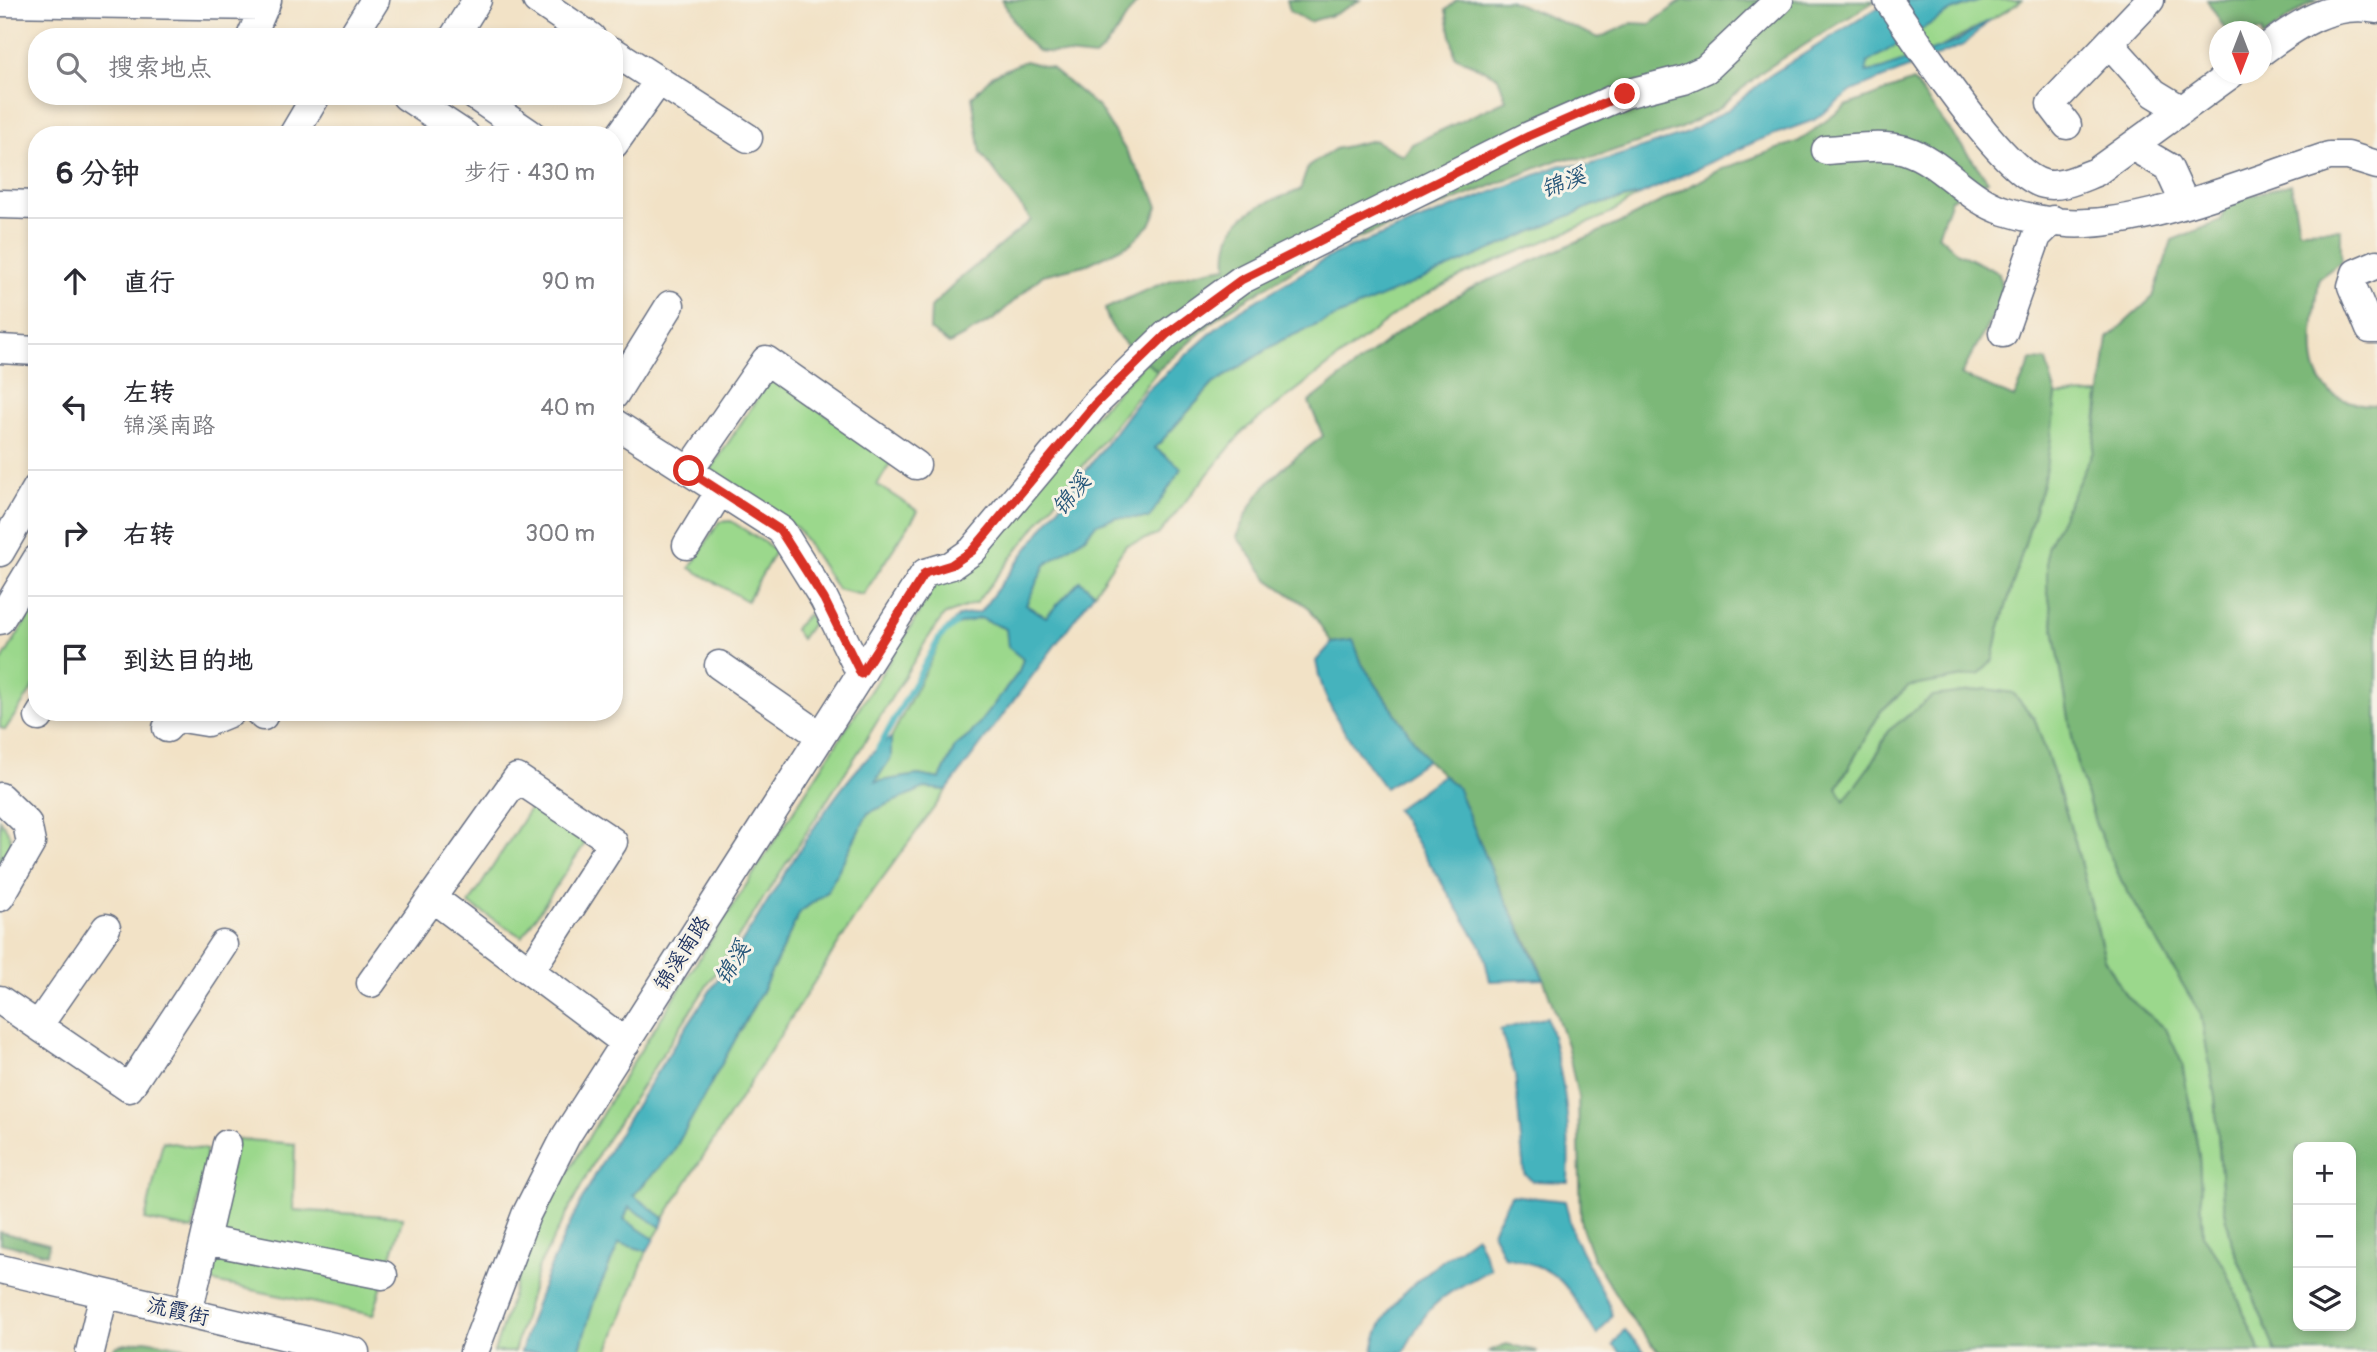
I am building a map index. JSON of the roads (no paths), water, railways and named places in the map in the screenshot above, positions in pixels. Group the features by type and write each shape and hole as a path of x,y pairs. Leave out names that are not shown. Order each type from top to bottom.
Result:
{"street":[{"path":"358,28 375,0"},
{"path":"460,28 477,0"},
{"path":"537,0 579,28"},
{"name":"锦溪南路","path":"474,1352 526,1215 566,1136 925,573 951,565 972,551 1095,404 1167,334 1241,280 1529,136 1625,94 1684,79 1706,69 1779,0"},
{"path":"1888,0 1941,74 2020,172 2045,184 2071,182 2096,172 2217,84"},
{"path":"2067,125 2051,104 2150,0"},
{"path":"0,2 266,3 255,28"},
{"path":"2272,44 2317,11 2341,5 2366,5 2377,9"},
{"path":"2109,43 2154,93 2182,110"},
{"path":"623,58 748,138"},
{"path":"623,131 658,82"},
{"path":"299,126 311,105"},
{"path":"419,105 451,126"},
{"path":"488,105 519,126"},
{"path":"1826,150 1885,146 1906,150 1931,162 1983,202 2004,211 2088,224 2151,213 2329,156 2348,156 2377,165"},
{"path":"2132,146 2168,167 2184,202"},
{"path":"0,204 28,205"},
{"path":"2003,333 2037,236 2053,220"},
{"path":"2377,264 2356,273 2352,286 2370,329 2377,329"},
{"path":"623,381 670,305"},
{"path":"0,349 28,351"},
{"path":"689,471 766,360 916,465"},
{"path":"623,429 780,530 824,599 861,674"},
{"path":"687,545 720,491"},
{"path":"0,552 28,504"},
{"path":"0,620 28,574"},
{"path":"719,665 821,736"},
{"path":"167,728 173,721"},
{"path":"371,984 517,778 603,832 613,842 530,971"},
{"path":"0,797 27,822 31,843 0,897"},
{"path":"433,899 626,1042"},
{"path":"38,1026 106,928"},
{"path":"0,1000 129,1088 223,945"},
{"path":"188,1313 227,1144"},
{"path":"205,1240 383,1275"},
{"name":"流霞街","path":"0,1269 188,1313 294,1345 355,1352"},
{"path":"90,1352 104,1294"}],"water":[{"path":"1890,0 1982,0 1951,11 1867,63 1866,72 1879,70 1956,42 1991,19 1964,45 1852,91 1814,120 1759,140 1640,195 1592,206 1282,340 1213,384 1155,448 1182,468 1149,518 1115,518 1096,524 1085,537 1045,565 1026,605 1046,617 1080,581 1094,593 947,790 924,788 868,813 827,892 800,912 762,991 672,1154 633,1195 664,1218 661,1227 629,1207 624,1219 654,1239 647,1251 619,1243 595,1298 579,1352 521,1352 540,1294 563,1238 622,1128 836,796 873,752 891,738 891,758 875,782 918,775 940,779 955,747 970,735 1019,672 1023,659 1008,647 1006,629 980,618 947,628 959,616 980,612 1145,392 1229,317 1334,254 1561,165 1589,165 1685,134 1729,109 1769,76"},
{"path":"1353,640 1362,664 1427,760 1385,788 1333,712 1316,661 1332,643"},
{"path":"1443,775 1457,787 1495,879 1544,979 1490,981 1482,948 1396,809"},
{"path":"1547,1017 1565,1099 1568,1182 1532,1181 1524,1173 1515,1074 1500,1030"},
{"path":"1511,1195 1565,1201 1573,1235 1609,1304 1612,1316 1597,1335 1562,1282 1540,1267 1504,1257 1492,1231"},
{"path":"1476,1236 1491,1269 1439,1301 1422,1320 1404,1352 1373,1352 1386,1316 1398,1300 1428,1271"},
{"path":"1624,1330 1645,1352 1620,1352 1613,1345"}],"waterway":[{"name":"锦溪","path":"878,749 940,637 956,623"}]}
